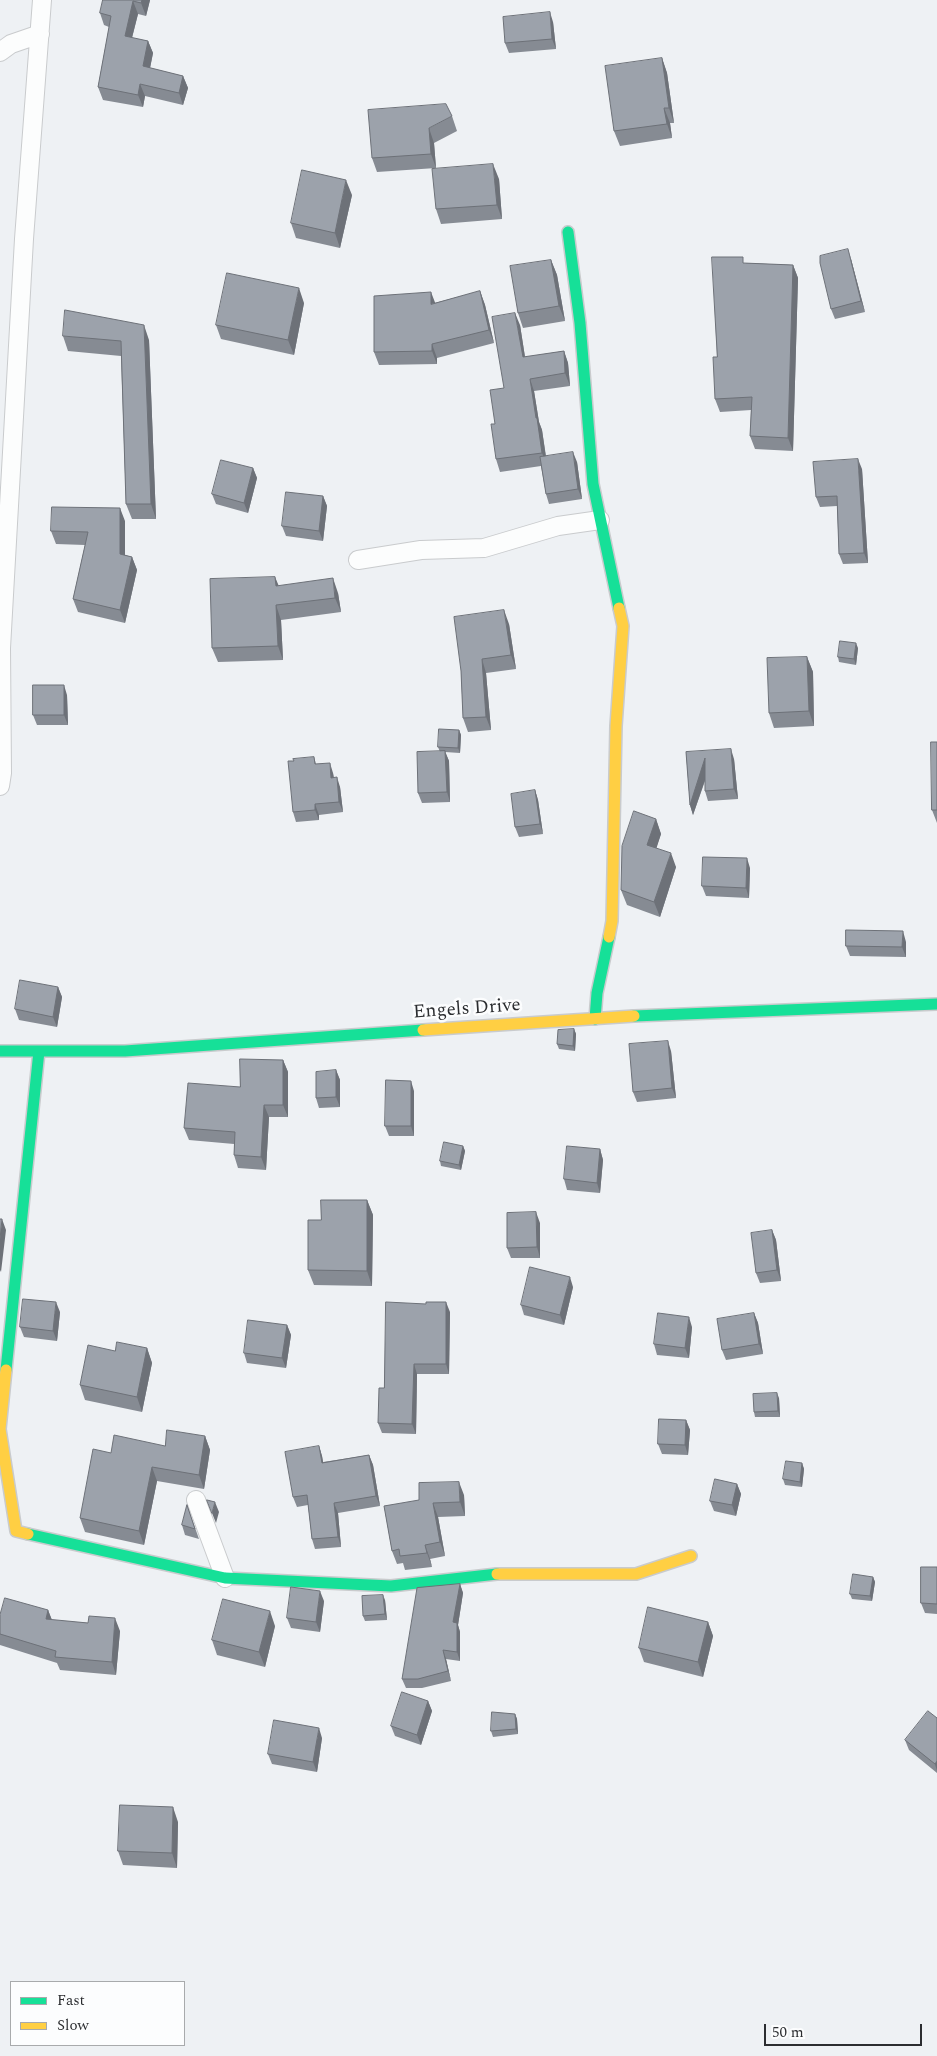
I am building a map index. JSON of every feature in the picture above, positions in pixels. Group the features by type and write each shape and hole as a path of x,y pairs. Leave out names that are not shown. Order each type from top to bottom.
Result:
{"street":[{"path":"0,786 2,773 0,648 24,239 42,0"},
{"path":"0,52 11,44 40,34"},
{"path":"568,232 580,323 594,484 622,626 616,726 612,921 595,1019"},
{"path":"358,560 421,550 484,548 558,526 600,520"},
{"name":"Engels Drive","path":"0,1051 125,1051 595,1019 937,1004"},
{"path":"39,1051 0,1429 16,1531 225,1578 391,1586 501,1574 636,1574 691,1556"},
{"path":"196,1500 225,1578"}],"building":[{"path":"103,0 142,0 141,3 133,1 125,36 148,41 143,66 183,76 179,93 140,84 138,95 98,87 111,16 100,13"},
{"path":"550,12 552,39 505,43 503,17"},
{"path":"662,58 669,108 664,108 667,124 614,131 605,66"},
{"path":"446,104 452,116 429,128 431,154 372,158 368,110"},
{"path":"493,164 497,205 436,209 432,169"},
{"path":"302,170 346,180 335,233 291,223"},
{"path":"848,249 861,301 831,309 820,256"},
{"path":"712,257 743,257 743,263 793,265 788,438 750,436 752,397 715,399 713,357 717,357"},
{"path":"551,260 559,306 518,313 510,266"},
{"path":"227,273 299,288 288,340 216,325"},
{"path":"480,291 489,330 432,344 432,351 374,352 374,296 431,292 431,304"},
{"path":"65,310 144,325 151,504 126,504 121,341 63,336"},
{"path":"515,313 523,357 564,351 565,373 530,379 542,453 496,459 491,424 495,424 490,390 504,388 492,317"},
{"path":"573,452 578,489 546,494 540,457"},
{"path":"858,459 864,553 839,554 837,496 816,497 813,462"},
{"path":"221,460 253,468 244,503 212,494"},
{"path":"286,492 323,496 319,531 282,526"},
{"path":"52,507 120,508 120,554 132,557 120,610 73,599 88,532 51,531"},
{"path":"275,577 276,586 333,578 335,598 276,605 278,646 212,648 210,579"},
{"path":"504,610 511,655 482,659 486,717 463,718 461,671 454,617"},
{"path":"840,641 856,643 854,659 838,657"},
{"path":"807,657 809,711 769,713 767,658"},
{"path":"33,685 64,685 64,715 33,715"},
{"path":"439,729 459,730 458,748 438,747"},
{"path":"931,742 937,742 937,810 932,810"},
{"path":"731,749 734,789 705,791 705,758 690,805 686,752"},
{"path":"445,751 447,792 418,793 417,752"},
{"path":"314,757 315,764 330,763 331,778 337,777 339,802 315,804 315,810 293,812 288,761"},
{"path":"535,790 540,824 515,827 511,794"},
{"path":"634,811 656,819 647,845 671,853 654,902 621,890 622,846"},
{"path":"703,857 747,858 746,888 702,886"},
{"path":"846,930 903,931 902,947 846,946"},
{"path":"20,980 58,987 53,1017 15,1009"},
{"path":"574,1029 573,1046 557,1044 558,1030"},
{"path":"668,1041 672,1088 633,1092 629,1044"},
{"path":"240,1059 283,1060 283,1105 264,1105 261,1157 234,1155 235,1132 184,1128 188,1083 240,1087"},
{"path":"336,1070 336,1097 316,1098 316,1072"},
{"path":"386,1080 411,1081 411,1126 385,1126"},
{"path":"444,1142 463,1146 459,1165 440,1161"},
{"path":"567,1146 600,1149 597,1183 564,1179"},
{"path":"321,1200 367,1200 367,1271 308,1270 308,1220 321,1220"},
{"path":"536,1212 537,1247 507,1248 507,1213"},
{"path":"0,1219 2,1219 0,1239"},
{"path":"772,1230 777,1270 756,1273 751,1233"},
{"path":"530,1267 570,1277 560,1315 521,1305"},
{"path":"23,1299 56,1302 53,1331 20,1327"},
{"path":"386,1302 426,1304 426,1302 446,1302 446,1364 414,1364 412,1424 378,1423 379,1388 384,1388"},
{"path":"658,1313 689,1317 685,1348 654,1344"},
{"path":"754,1313 759,1344 722,1350 717,1319"},
{"path":"248,1320 287,1325 282,1358 244,1353"},
{"path":"117,1342 147,1348 137,1397 80,1385 88,1345 115,1351"},
{"path":"777,1393 778,1411 754,1412 753,1394"},
{"path":"659,1419 686,1420 685,1445 658,1444"},
{"path":"167,1430 205,1436 199,1475 152,1467 139,1531 80,1518 93,1449 111,1453 114,1435 165,1446"},
{"path":"319,1446 322,1463 369,1455 376,1496 334,1503 338,1537 312,1539 307,1495 293,1497 285,1452"},
{"path":"786,1461 802,1463 800,1482 783,1479"},
{"path":"715,1479 737,1484 732,1505 710,1501"},
{"path":"459,1482 460,1502 433,1503 440,1542 425,1545 427,1553 400,1556 399,1549 392,1551 384,1506 419,1500 419,1483"},
{"path":"207,1500 215,1502 212,1513"},
{"path":"187,1505 195,1529 182,1525"},
{"path":"921,1567 937,1567 937,1604 921,1603"},
{"path":"853,1574 873,1577 870,1596 850,1594"},
{"path":"460,1584 453,1622 457,1623 457,1652 443,1650 448,1671 418,1679 402,1679 417,1588"},
{"path":"291,1587 320,1591 316,1622 287,1618"},
{"path":"383,1595 385,1614 363,1616 362,1596"},
{"path":"5,1598 48,1610 46,1619 88,1623 89,1616 115,1618 112,1662 55,1657 56,1651 0,1634 0,1615"},
{"path":"223,1599 270,1611 259,1652 212,1640"},
{"path":"648,1607 708,1622 698,1662 639,1648"},
{"path":"402,1692 428,1701 417,1735 391,1726"},
{"path":"928,1711 937,1718 937,1761 935,1764 905,1740"},
{"path":"492,1712 515,1714 516,1729 491,1731"},
{"path":"274,1720 319,1728 313,1762 268,1754"},
{"path":"120,1805 173,1807 172,1853 118,1851"}],"traffic: fast":[{"path":"568,232 580,323 593,484 619,608"},
{"path":"595,1019 597,993 609,937"},
{"path":"634,1016 937,1004"},
{"path":"0,1051 125,1051 423,1030"},
{"path":"6,1370 39,1051"},
{"path":"28,1534 225,1578 391,1586 497,1574"}],"traffic: slow":[{"path":"609,937 612,921 616,726 623,626 619,608"},
{"path":"423,1030 634,1016"},
{"path":"6,1370 0,1429 16,1531 28,1534"},
{"path":"497,1574 636,1574 691,1556"}]}
